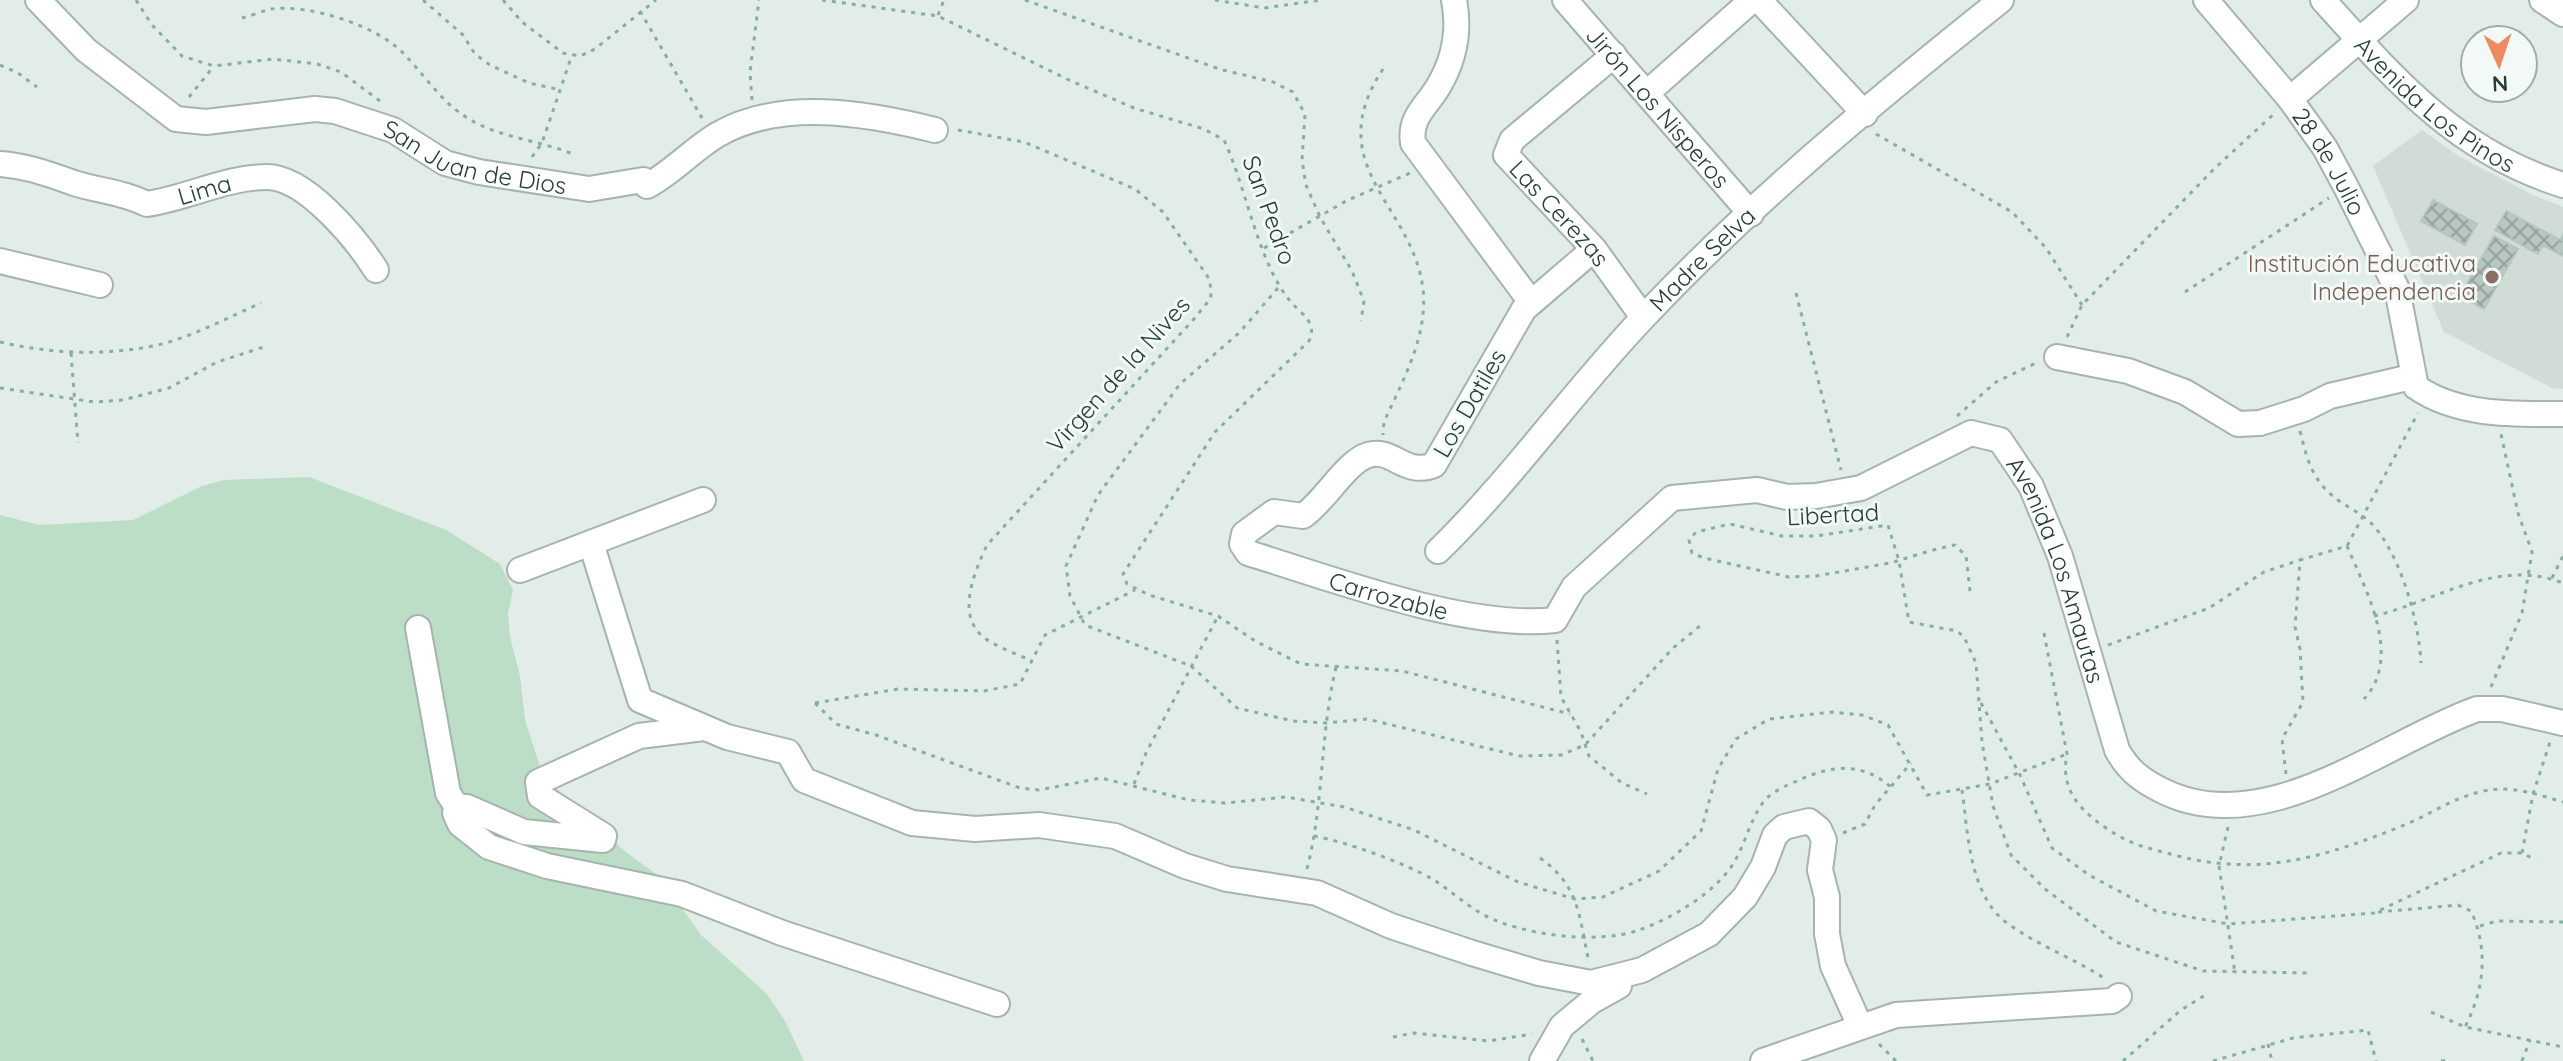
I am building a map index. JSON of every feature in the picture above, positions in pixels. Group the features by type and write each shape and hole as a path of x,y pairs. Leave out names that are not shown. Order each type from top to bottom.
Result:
{"street":[{"path":"38,0 86,50 176,119"},
{"path":"1454,0 1459,22 1456,48 1438,88 1414,120 1411,131 1413,143 1531,302"},
{"name":"Jirón Los Nisperos","path":"1565,0 1751,214"},
{"path":"1648,92 1752,0"},
{"path":"1759,0 1860,118"},
{"name":"Madre Selva","path":"1438,551 1483,507 1575,392 1643,317 1751,214 2001,0"},
{"name":"28 de Julio","path":"2206,0 2290,99 2325,148 2397,289 2406,323 2411,377"},
{"name":"Avenida Los Pinos","path":"2323,0 2412,98 2449,128 2487,153 2563,185"},
{"path":"2290,99 2406,0"},
{"path":"2542,0 2563,14"},
{"name":"Las Cerezas","path":"1614,55 1512,140 1506,155 1594,249 1643,317"},
{"name":"San Juan de Dios","path":"176,119 206,122 315,109 335,111 393,130 445,163 499,176 589,189 643,180 647,186 715,136 754,117 805,113 856,116 935,130"},
{"name":"Lima","path":"0,164 42,170 73,183 127,195 147,204 219,185 266,177 282,178 318,204 358,240 376,270"},
{"name":"Los Datiles","path":"1381,454 1409,468 1423,470 1434,465 1531,302 1594,249"},
{"path":"0,261 100,285"},
{"path":"2057,357 2128,371 2185,392 2238,424 2260,423 2330,396 2411,377 2416,387 2438,403 2493,412 2563,414"},
{"name":"Avenida Los Amautas","path":"1555,620 1574,587 1672,498 1757,490 1787,497 1816,496 1861,488 1971,433 2000,440 2031,486 2060,556 2117,750 2127,767 2147,783 2181,799 2232,807 2292,792 2477,709 2502,709 2560,721"},
{"name":"Carrozable","path":"1381,454 1359,459 1323,500 1303,516 1274,512 1244,534 1242,544 1248,553 1462,614 1526,623 1555,620"},
{"path":"520,570 703,500"},
{"path":"591,543 640,700 706,728 788,752 804,780 912,823 975,829 1039,825 1115,836 1185,866 1227,879 1301,890 1353,907 1391,926 1472,953 1539,973 1591,983 1642,970 1674,956"},
{"path":"418,628 448,793 457,807"},
{"path":"457,807 467,807 524,832 603,840 604,836 540,796 538,782 639,736 706,728"},
{"path":"457,807 455,813 460,824 489,847 547,866 682,894 782,933 997,1004"},
{"path":"1542,1061 1562,1026 1592,1001 1709,934 1745,897 1763,867 1775,835 1784,827 1809,821 1819,829 1824,840 1820,870 1827,897 1827,934 1833,966 1860,1026"},
{"path":"1763,1061 1896,1015 2049,1007 2112,1001 2119,996"}],"path":[{"path":"136,0 152,25 182,56 214,66 273,59 317,64 341,72 380,101 393,130"},
{"path":"423,0 463,35 475,54 490,65 520,79 561,90"},
{"path":"503,0 522,22 563,53 580,56 595,49 656,0"},
{"path":"754,117 750,72 759,0"},
{"name":"San Pedro","path":"822,0 938,16 1069,80 1134,108 1204,129 1224,140 1279,287 1311,322 1313,333 1309,341 1233,413 1199,454 1123,574 1135,590"},
{"path":"938,16 944,0"},
{"path":"1025,0 1293,92 1305,114 1302,160 1306,185 1320,217 1352,271 1364,301 1361,321"},
{"path":"1215,0 1264,8 1321,0"},
{"path":"242,18 273,9 301,11 352,22 377,32 401,51 461,114 481,125 573,154"},
{"path":"640,11 688,99 715,136"},
{"path":"542,143 572,55"},
{"path":"0,65 37,87"},
{"path":"176,119 194,88 214,66"},
{"path":"1381,454 1384,422 1417,348 1424,311 1415,255 1375,188 1368,169 1361,122 1365,95 1383,69"},
{"path":"1955,419 1962,408 1996,382 2038,362 2057,357 2082,305 2215,168 2290,99"},
{"path":"1860,118 2012,212 2046,248 2082,305"},
{"name":"Virgen de la Nives","path":"935,130 973,132 1024,142 1135,189 1163,212 1210,280 1211,298 1194,319 987,545 971,581 972,619 983,638 1032,661"},
{"path":"1264,248 1375,188 1403,178 1426,162"},
{"path":"2185,292 2346,187"},
{"path":"1279,287 1239,333 1180,384 1098,495 1066,566 1070,596 1085,625 1191,666 1237,708 1265,716 1326,723 1367,719 1519,756 1561,755 1585,745 1673,648 1700,626"},
{"path":"1796,293 1845,489"},
{"path":"0,342 43,352 71,353 162,344 261,303"},
{"path":"0,388 76,400 123,400 169,388 217,362 264,347"},
{"path":"71,353 78,443"},
{"path":"2089,650 2122,642 2209,608 2264,572 2347,546 2405,432 2429,396"},
{"path":"2295,412 2309,468 2317,483 2364,517 2386,546 2411,607 2421,663"},
{"path":"2477,709 2492,686 2522,613 2532,552 2518,513 2507,452 2493,412"},
{"name":"Libertad","path":"1899,561 1888,525 1816,536 1782,536 1730,524 1696,532 1689,540 1692,553 1704,558 1789,577 1816,576 1899,561 1949,546 1960,547 1966,556 1970,591"},
{"path":"2347,546 2374,616 2383,664 2377,685 2364,699"},
{"path":"2552,579 2563,556"},
{"path":"2292,792 2282,739 2303,702 2300,649 2295,627 2300,560"},
{"path":"1899,561 1909,622 1957,631 1964,637 1976,663 1982,742 1993,806 2011,855 2045,889 2116,942 2203,971 2309,973"},
{"path":"2374,616 2411,607 2488,577 2528,574 2563,583"},
{"path":"1570,714 1402,671 1301,664 1255,641 1218,616 1135,590 1045,635 1020,684 947,692 898,689 815,703 836,724 876,735 1020,788 1039,790 1101,778 1189,800 1225,803 1286,797 1377,815 1518,882 1575,899 1603,897 1659,871 1701,831 1718,769 1736,739 1769,719 1832,712 1862,715 1888,725 1927,795 1990,784 2020,775 2067,754"},
{"path":"1134,784 1218,616"},
{"path":"1555,620 1561,697 1589,756 1622,783 1647,794"},
{"path":"1301,890 1314,836 1326,723 1336,667"},
{"path":"1980,701 2020,775 2052,848 2089,875 2156,911 2200,922 2229,924 2458,905 2471,911 2478,926 2484,967 2475,1008 2465,1027"},
{"path":"2522,853 2533,794 2560,721"},
{"path":"1824,840 1865,824 1911,763"},
{"path":"1314,836 1355,846 1433,880 1486,916 1584,938 1637,931 1669,917 1701,895 1729,871 1766,799 1789,784 1839,767 1876,774 1892,788"},
{"path":"1962,790 1973,863 1983,891 2004,921 2111,982 2119,996"},
{"path":"2232,807 2219,866 2235,973"},
{"path":"2374,913 2501,853 2522,853 2536,860"},
{"path":"1540,858 1559,871 1575,899 1591,983"},
{"path":"2478,926 2497,921 2563,922"},
{"path":"2123,1061 2181,1010 2207,994"},
{"path":"2431,1012 2465,1027 2563,1047"},
{"path":"1393,1037 1414,1033 1489,1041 1562,1026"},
{"path":"2213,1061 2268,1044 2368,1030 2376,1061"},
{"path":"2522,1061 2530,1040"},
{"path":"2268,1044 2272,1061"},
{"path":"2441,1061 2450,1060"}],"shaded area":[{"name":"Institución Educativa Independencia","path":"2422,130 2460,157 2563,207 2563,389 2552,388 2444,332 2373,166"}],"green space":[{"path":"309,477 446,530 500,564 513,590 508,613 510,637 520,676 525,720 543,776 627,853 659,876 701,935 767,994 785,1021 804,1061 0,1061 0,515 39,525 133,520 202,486 224,480"}],"building":[{"path":"2433,200 2477,224 2465,245 2421,221"},
{"path":"2506,211 2560,240 2563,235 2563,256 2543,245 2538,254 2495,230"},
{"path":"2494,236 2518,249 2484,309 2460,296"}],"place":[{"name":"Institución Educativa Independencia","path":"2492,277"}]}
